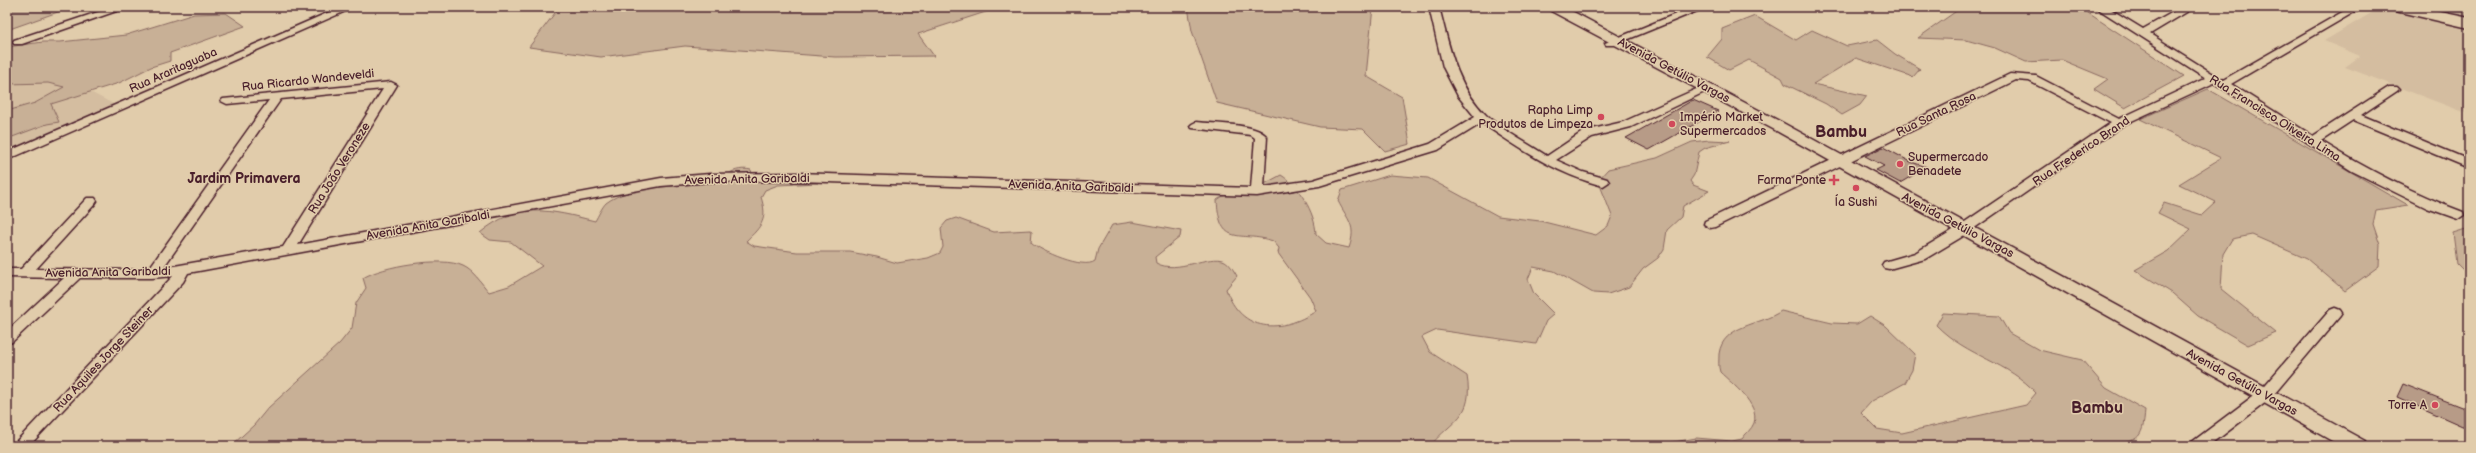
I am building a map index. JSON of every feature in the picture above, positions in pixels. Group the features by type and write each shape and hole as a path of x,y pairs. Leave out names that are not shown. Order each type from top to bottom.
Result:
{"main road":[{"path":"2396,7 2430,10 2469,23"}],"street":[{"path":"18,42 123,7"},
{"path":"1614,42 1702,7"},
{"name":"Rua Francisco Oliveira Lima","path":"2100,7 2312,142 2388,184 2458,215"},
{"path":"2142,34 2190,7"},
{"name":"Rua Frederico Brand","path":"1888,265 1920,256 1960,232 2034,183 2119,123 2218,82 2358,7"},
{"name":"Rua Araritaguaba","path":"7,156 346,8"},
{"path":"1436,8 1449,67 1464,96 1482,118 1547,160 1579,174 1603,182"},
{"name":"Avenida Getúlio Vargas","path":"1554,9 1774,127 1960,232 2261,398 2358,446"},
{"name":"Rua Santa Rosa","path":"1710,224 2014,76 2032,78 2119,123"},
{"name":"Rua Ricardo Wandeveldi","path":"227,101 391,85"},
{"name":"Rua João Veroneze","path":"287,251 391,85"},
{"path":"1547,160 1588,134 1627,125 1702,89"},
{"path":"2312,142 2393,89"},
{"path":"152,274 277,97"},
{"path":"2352,116 2469,164"},
{"name":"Avenida Anita Garibaldi","path":"7,273 152,274 183,270 661,182 710,178 797,177 1257,192 1314,183 1434,147 1482,118"},
{"path":"1196,126 1254,132 1261,137 1257,192"},
{"path":"25,273 90,201"},
{"name":"Rua Aquiles Jorge Steiner","path":"20,446 178,278 183,270"},
{"path":"7,339 77,273"},
{"path":"2198,446 2261,398 2335,313"},
{"name":"Avenida Getúlio Vargas","path":"2261,398 2337,446"}],"shaded area":[{"path":"7,7 72,7 7,30"},
{"path":"554,7 1001,7 918,34 934,56 835,57 685,46 601,57 529,47 558,9"},
{"path":"1188,7 1373,7 1366,76 1402,97 1410,144 1385,151 1363,129 1320,127 1217,103 1192,31"},
{"path":"1962,7 2079,7 2184,76 2125,108 2094,89 2108,79 2062,60 2026,62 1995,48 1966,40 1918,38"},
{"path":"2444,7 2469,7 2469,19 2445,12"},
{"path":"2378,9 2393,9 2469,26 2469,114 2345,67 2360,56 2324,41"},
{"path":"226,13 245,26 170,53 170,61 151,67 119,83 51,104 59,122 47,124 7,139 7,111 35,103 64,87 48,83 7,84 7,47 43,42 60,42 126,35 194,14"},
{"path":"1755,16 1796,40 1812,30 1847,46 1877,40 1895,54 1920,69 1913,77 1856,58 1813,84 1867,96 1860,105 1842,115 1826,104 1785,84 1782,78 1749,60 1729,70 1707,57 1722,39 1722,29"},
{"path":"58,75 117,106 7,152 7,82"},
{"path":"2208,89 2408,205 2376,210 2373,224 2380,245 2379,266 2345,291 2307,259 2252,235 2232,239 2223,254 2221,289 2276,333 2248,345 2198,316 2172,293 2135,270 2168,251 2191,229 2158,213 2164,203 2202,215 2216,202 2179,184 2221,158 2140,119"},
{"path":"1709,140 1730,141 1705,148 1699,152 1694,175 1690,181 1693,185 1709,191 1683,206 1681,217 1667,230 1664,249 1658,258 1643,269 1629,287 1608,294 1593,293 1554,271 1533,267 1528,279 1534,294 1554,314 1546,321 1536,344 1437,330 1422,337 1430,352 1467,376 1468,390 1464,409 1454,423 1430,446 231,446 254,425 268,408 340,343 352,328 356,303 366,288 363,278 397,266 427,262 453,263 463,266 471,271 489,292 509,286 542,266 511,242 490,240 480,233 494,223 508,216 521,212 549,212 595,221 606,203 616,197 641,190 708,182 734,171 745,169 751,170 753,176 759,179 818,183 778,185 765,190 761,197 764,217 760,226 746,241 754,246 797,252 850,252 877,257 897,263 928,258 940,253 943,247 941,228 947,221 956,218 994,232 1030,230 1032,231 1031,242 1043,250 1072,261 1089,263 1095,261 1098,249 1112,225 1132,222 1181,231 1180,237 1155,257 1156,263 1173,267 1218,259 1227,262 1237,276 1226,289 1233,304 1241,314 1252,321 1264,325 1276,326 1303,318 1316,311 1310,297 1278,253 1279,248 1273,241 1233,235 1227,232 1222,226 1217,200 1223,196 1255,189 1281,175 1294,186 1305,200 1313,217 1316,234 1326,243 1349,248 1352,228 1338,201 1342,190 1390,175 1428,178 1498,216 1540,221 1596,235 1608,226 1612,216 1598,180 1608,169 1657,158 1692,142"},
{"path":"2469,228 2469,276 2457,264 2453,233"},
{"path":"1781,311 1832,323 1857,324 1870,316 1886,326 1915,354 1912,370 1905,383 1872,401 1861,413 1877,429 1902,433 2026,405 2036,393 2025,382 2001,366 1961,345 1948,336 1936,325 1943,313 1999,316 2009,333 2039,350 2082,360 2106,388 2145,410 2140,434 2137,438 2132,440 2108,446 1652,446 1696,438 1732,441 1742,439 1753,425 1755,416 1753,409 1744,395 1720,372 1719,354 1722,344 1727,337 1735,331"}],"building":[{"name":"Império Market Supermercados","path":"1693,100 1718,111 1649,150 1626,138"},
{"name":"Supermercado Benadete","path":"1883,147 1911,162 1927,167 1900,183 1876,170 1884,166 1865,156"},
{"name":"Torre A","path":"2403,384 2469,410 2469,429 2397,397"}],"place":[{"name":"Rapha Limp Produtos de Limpeza","path":"1601,117"},
{"name":"Império Market Supermercados","path":"1672,124"},
{"name":"Supermercado Benadete","path":"1900,164"},
{"name":"Farma Ponte","path":"1834,180"},
{"name":"Ía Sushi","path":"1856,188"},
{"name":"Torre A","path":"2435,405"}],"district":[{"name":"Bambu","path":"1841,131"},
{"name":"Jardim Primavera","path":"244,178"},
{"name":"Bambu","path":"2097,407"}]}
